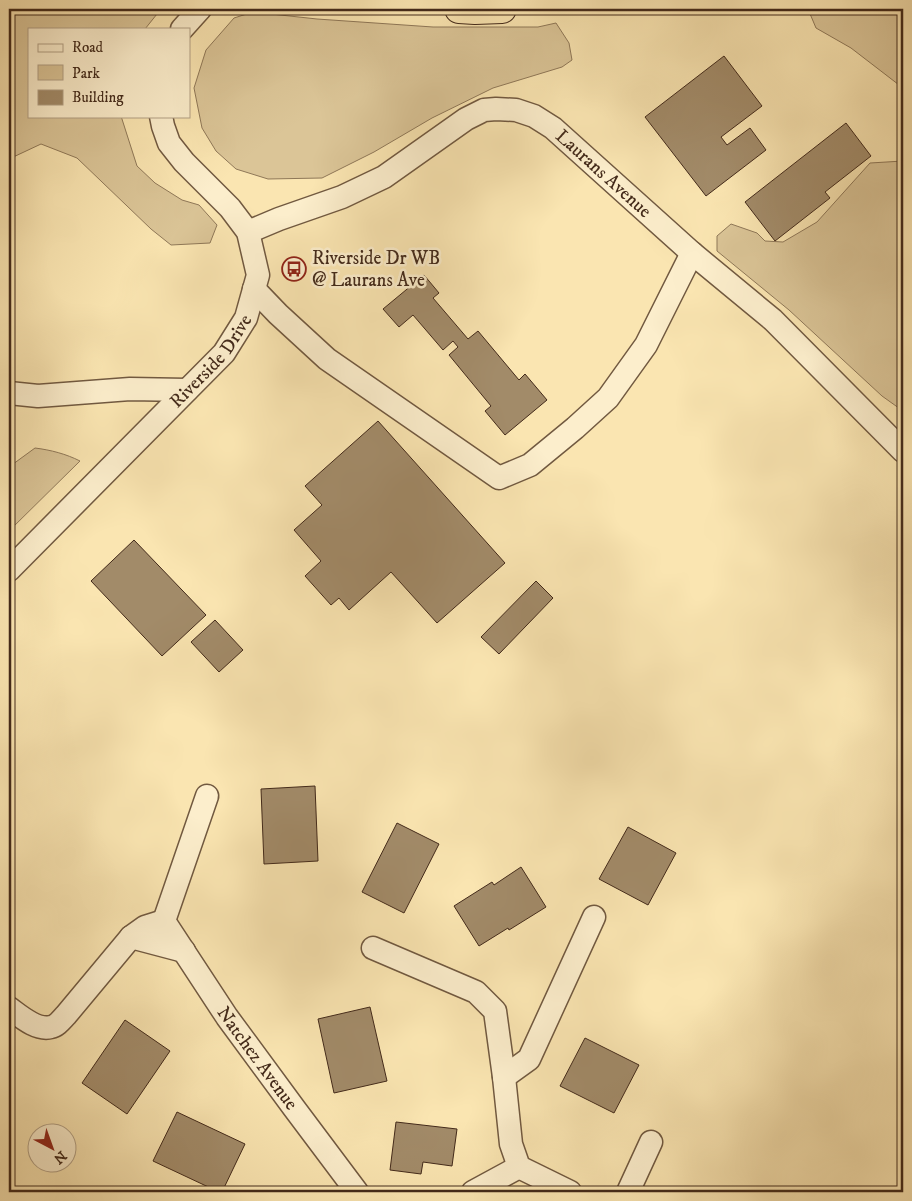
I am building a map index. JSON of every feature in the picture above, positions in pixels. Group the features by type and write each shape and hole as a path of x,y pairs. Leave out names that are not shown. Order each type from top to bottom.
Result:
{"highway":[{"path":"459,9 502,9"}],"street":[{"path":"183,28 200,9"},
{"name":"Laurans Avenue","path":"248,232 342,197 384,177 466,119 484,110 516,110 534,116 553,128 692,253 772,320 903,452"},
{"name":"Riverside Drive","path":"9,570 224,353 246,318 258,275 248,232 230,208 184,162 169,143 161,118"},
{"path":"254,289 327,359 499,478 530,465 608,398 646,345 692,253"},
{"path":"9,394 38,396 130,389 187,390"},
{"path":"9,1008 31,1024 50,1028 66,1015 130,937 145,927 164,921 207,796"},
{"path":"504,1077 529,1058 594,918"},
{"name":"Natchez Avenue","path":"164,921 227,1017 357,1192"},
{"path":"130,937 184,951"},
{"path":"373,948 476,992 495,1011 511,1144 520,1167 570,1192"},
{"path":"628,1192 651,1142"},
{"path":"473,1192 520,1167"}],"green space":[{"path":"20,9 155,9 157,14 146,28 28,28 28,118 122,118 137,166 155,183 182,200 199,205 217,225 210,243 171,245 151,229 77,158 41,144 9,159 9,15"},
{"path":"808,9 903,9 903,88 851,48 816,28"},
{"path":"253,12 317,19 433,27 538,27 556,23 569,43 572,60 562,67 493,88 432,118 374,152 322,178 268,179 236,169 216,151 202,128 194,88 206,50 234,18"},
{"path":"903,161 903,411 882,396 789,310 717,251 717,236 731,224 757,233 765,241 783,242 817,222 870,163"},
{"path":"35,448 69,456 80,461 9,531 9,467"}],"building":[{"path":"724,56 762,106 721,137 727,145 750,128 766,150 706,196 645,117"},
{"path":"846,123 871,156 825,192 830,198 775,241 745,202"},
{"path":"424,275 439,293 433,298 468,339 478,331 519,380 525,374 547,400 505,435 485,411 491,406 449,355 458,347 453,341 443,350 413,315 399,327 383,309"},
{"path":"378,421 505,563 437,623 391,572 349,610 339,598 331,605 305,576 321,561 294,530 322,505 305,486"},
{"path":"134,540 206,615 162,656 91,581"},
{"path":"536,581 553,598 499,654 481,637"},
{"path":"215,620 243,650 219,672 191,642"},
{"path":"315,786 318,861 264,864 261,789"},
{"path":"397,823 439,844 404,913 362,892"},
{"path":"628,827 676,853 648,905 599,879"},
{"path":"521,867 546,907 479,946 454,906 492,882 494,885"},
{"path":"370,1007 387,1081 334,1093 318,1019"},
{"path":"125,1020 170,1051 127,1114 82,1083"},
{"path":"585,1038 639,1065 614,1113 560,1086"},
{"path":"177,1112 245,1144 222,1192 153,1161"},
{"path":"396,1122 457,1129 452,1166 423,1162 421,1174 390,1170"}],"place":[{"name":"Riverside Dr WB @ Laurans Ave","path":"294,269"}]}
